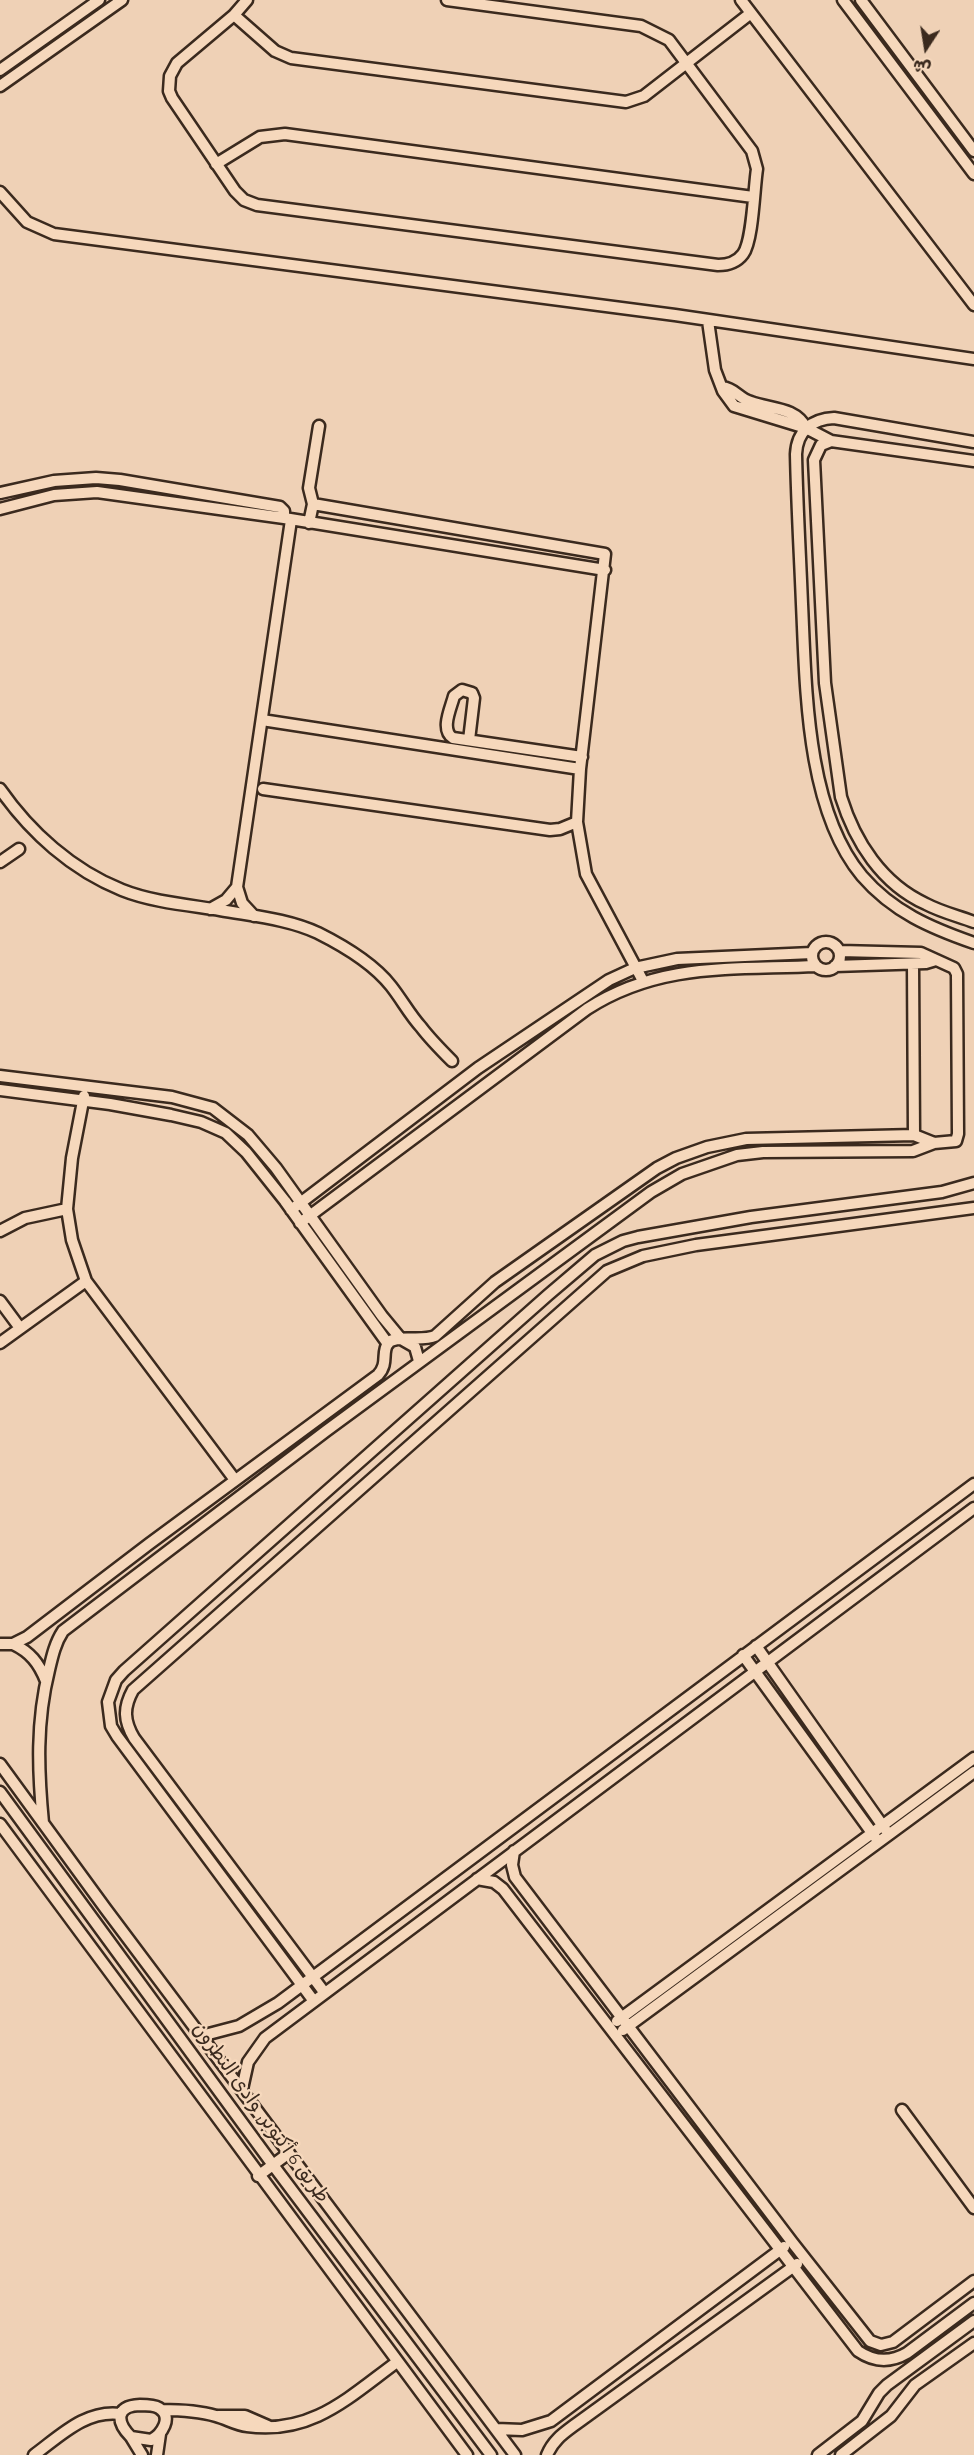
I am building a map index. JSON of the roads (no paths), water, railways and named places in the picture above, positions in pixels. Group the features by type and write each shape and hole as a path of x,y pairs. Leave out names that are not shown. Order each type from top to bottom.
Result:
{"street":[{"path":"0,70 99,0"},
{"path":"0,86 122,0"},
{"path":"241,2 234,15 177,63 170,76 169,84 172,98 239,196 257,205 718,265 733,262 745,252 748,245 757,169 752,151 669,40 641,26 447,0"},
{"path":"741,0 974,305"},
{"path":"843,0 974,174"},
{"path":"861,0 974,151"},
{"path":"234,15 274,51 291,58 626,102 644,96 751,13"},
{"path":"931,117 941,109"},
{"path":"216,164 260,137 285,134 753,197"},
{"path":"0,192 27,222 54,234 708,321 974,359"},
{"path":"708,321 715,370 722,387 732,388 750,402 787,411 802,421 806,428 831,441 974,461"},
{"path":"974,442 834,418 814,422 806,428 798,440 796,454 806,683 825,805 836,835 853,863 874,888 905,914 925,925 974,943"},
{"path":"309,523 313,504 309,488 319,426"},
{"path":"831,441 821,445 814,460 825,682 841,797 862,846 883,873 910,896 974,922"},
{"path":"0,493 54,481 111,479 280,507 285,511 287,519 262,720 237,887 243,903 254,916"},
{"path":"0,509 54,495 97,492 287,519 604,570"},
{"path":"313,504 602,553 606,556 580,769 577,822 586,874 642,981"},
{"path":"806,683 825,682"},
{"path":"469,740 474,698 472,693 462,690 454,696 446,730 453,738 582,758"},
{"path":"808,706 827,705"},
{"path":"262,720 580,769"},
{"path":"0,789 12,806 39,835 87,873 123,891 304,927 353,953 391,986 420,1027 452,1061"},
{"path":"263,789 550,830 560,829 577,822"},
{"path":"0,862 19,849"},
{"path":"210,909 226,900 237,887"},
{"path":"816,966 812,953 815,946 827,941 835,944 840,951 840,959 835,966"},
{"path":"43,1823 37,1749 46,1681 59,1637 76,1619 326,1431 651,1192 682,1174 716,1160 752,1153 913,1150 934,1143 956,1141 958,1134 957,974 952,966 921,953 840,951"},
{"path":"295,1206 455,1085 580,997 609,980 635,968 693,957 812,953"},
{"path":"300,1223 587,1009 616,992 642,981 662,975 694,971 816,966 825,970 835,966 913,964 936,960"},
{"path":"913,964 914,1135"},
{"path":"0,1076 172,1097 213,1108 242,1129 276,1168 295,1206 300,1223 388,1344"},
{"path":"455,1085 466,1099"},
{"path":"86,1086 72,1158 67,1209 72,1240 86,1281 110,1310 235,1480"},
{"path":"0,1090 171,1115 216,1127 226,1133 295,1206 309,1215 382,1316 401,1339 415,1347 420,1362"},
{"path":"0,1644 13,1644 27,1637 148,1544 382,1371 388,1344 394,1339 429,1339 463,1313 495,1282 657,1168 706,1147 735,1140 914,1135 934,1143"},
{"path":"850,1136 850,1150"},
{"path":"314,2000 117,1736 108,1714 111,1691 116,1680 595,1255 623,1241 751,1217 942,1192 974,1184"},
{"path":"324,1992 126,1725 128,1699 141,1682 600,1275 631,1259 696,1245 974,1208"},
{"path":"0,1232 26,1218 67,1209"},
{"path":"0,1343 86,1281"},
{"path":"0,1301 20,1328"},
{"path":"463,1313 471,1323"},
{"path":"372,1323 382,1316"},
{"path":"471,1365 483,1379"},
{"path":"316,1420 326,1431"},
{"path":"201,2036 239,2026 278,2003 974,1484"},
{"path":"242,2089 248,2062 257,2046 290,2018 974,1508"},
{"path":"148,1544 159,1557"},
{"path":"132,1557 142,1569"},
{"path":"91,1588 98,1593 100,1601"},
{"path":"67,1607 76,1619"},
{"path":"13,1644 30,1654 42,1670 46,1681"},
{"path":"756,1646 886,1830"},
{"path":"743,1655 875,1838"},
{"path":"886,1830 974,1758"},
{"path":"0,1764 515,2455"},
{"path":"612,2031 886,1830 974,1772"},
{"name":"طريق 6 أكتوبر, وادى النطرون","path":"0,1792 273,2165 490,2455"},
{"name":"طريق 6 أكتوبر, وادى النطرون","path":"0,1824 258,2176 467,2455"},
{"path":"514,1851 512,1864 515,1877 866,2337 875,2344 893,2342 974,2282"},
{"path":"477,1879 494,1882 503,1889 858,2351 875,2360 888,2360 901,2356 974,2302"},
{"path":"278,2003 290,2018"},
{"path":"902,2110 974,2208"},
{"path":"258,2176 289,2153"},
{"path":"496,2428 532,2429 551,2421 792,2242"},
{"path":"547,2455 550,2447 559,2437 576,2424 805,2258"},
{"path":"689,2317 701,2333"},
{"path":"818,2455 862,2421 887,2385 974,2321"},
{"path":"841,2455 891,2416 915,2385 974,2343"},
{"path":"142,2455 121,2425 120,2414 127,2406 149,2405 162,2410 218,2416 245,2416 269,2427 297,2425 315,2419 397,2362"},
{"path":"566,2409 576,2424"},
{"path":"157,2455 160,2434 165,2421 162,2410"},
{"path":"34,2455 85,2419 101,2413 120,2414"},
{"path":"130,2437 151,2440 160,2434"}]}
